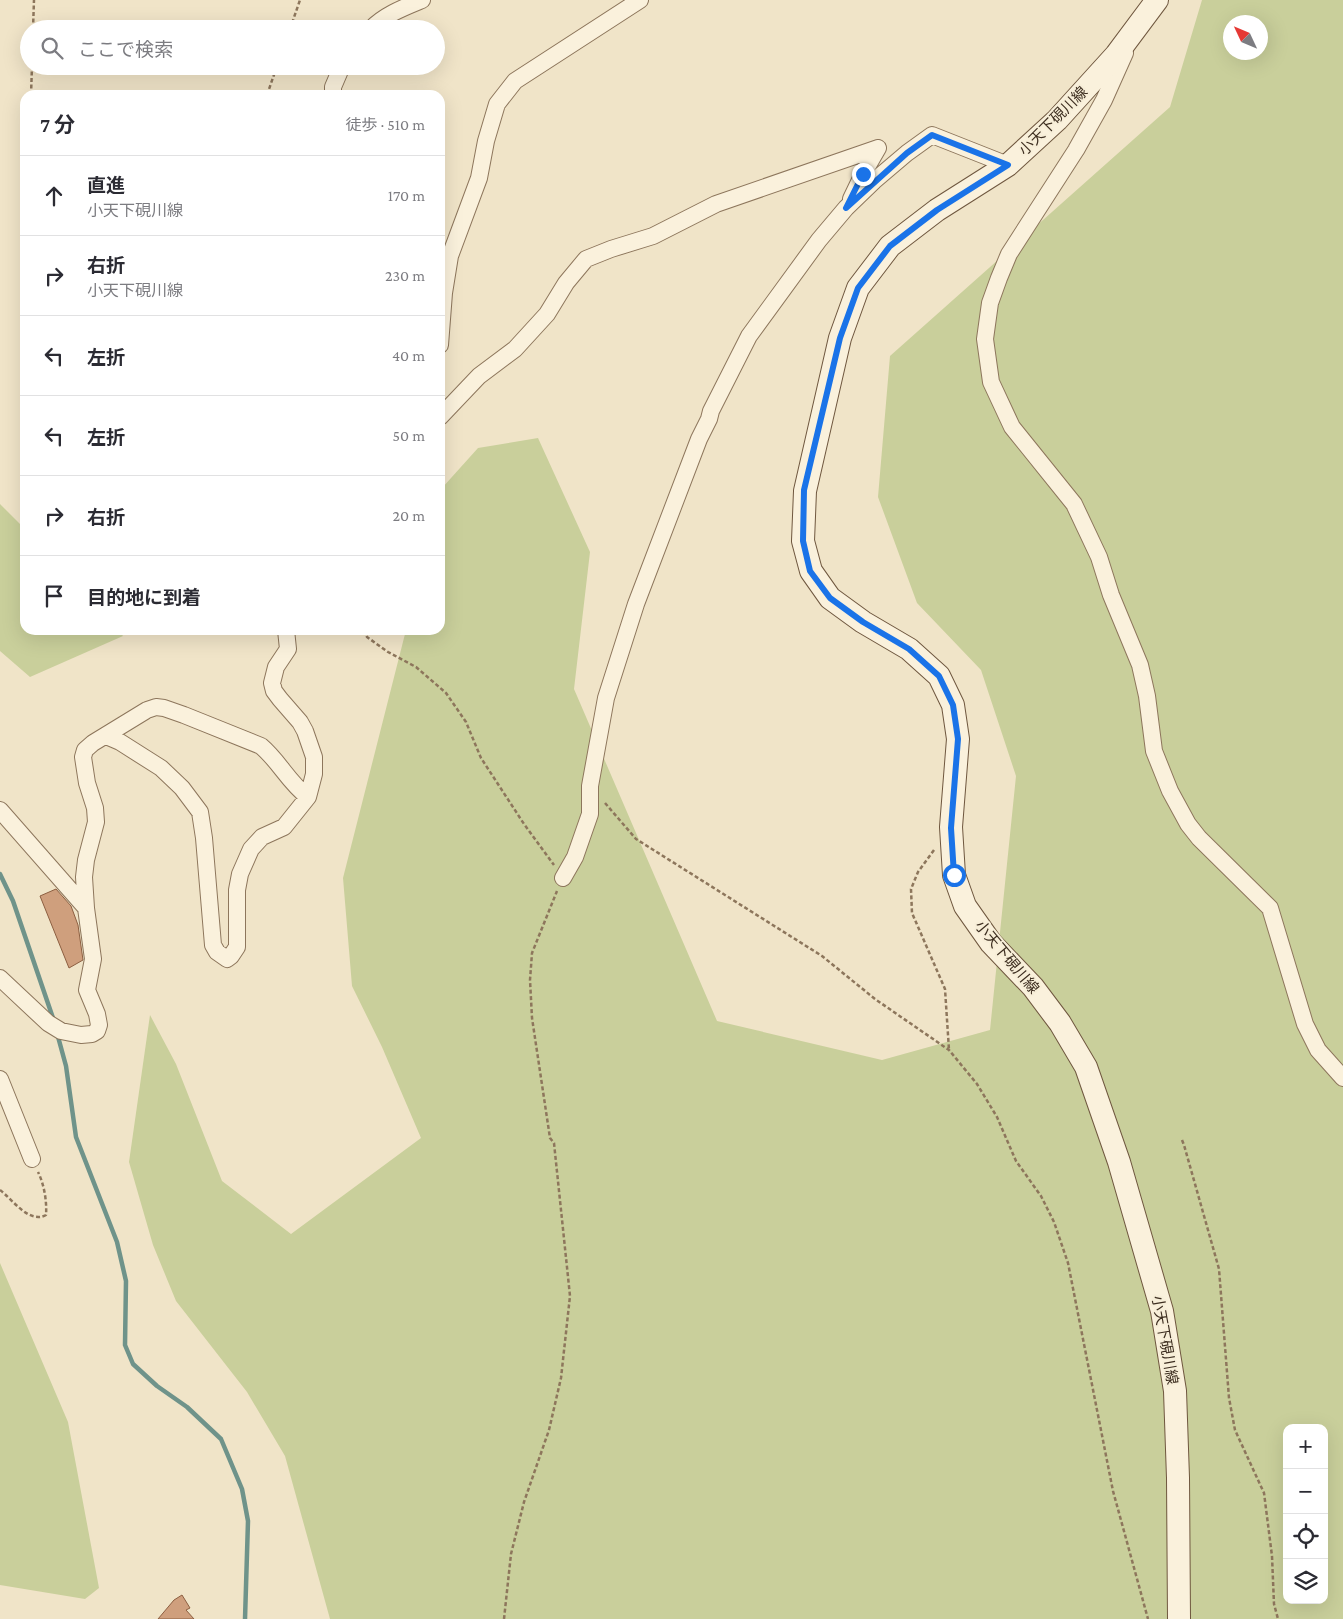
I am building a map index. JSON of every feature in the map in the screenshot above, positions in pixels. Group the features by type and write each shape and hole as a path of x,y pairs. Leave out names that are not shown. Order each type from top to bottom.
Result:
{"main road":[{"name":"小天下硯川線","path":"1155,2 1116,55 1058,120 1008,165 937,210 890,246 858,288 840,338 804,490 803,541 810,571 830,598 863,622 909,649 939,676 953,705 958,739 951,828 954,875 965,906 992,943 1033,987 1060,1023 1086,1067 1139,1229 1162,1311 1174,1391 1178,1478 1179,1619"}],"street":[{"path":"381,20 408,5 422,0"},
{"path":"445,287 450,256 479,178 486,141 497,104 515,81 640,0"},
{"path":"1155,2 1128,46 1104,100 1076,150 1009,254 990,303 985,339 991,382 1012,426 1074,504 1099,557 1111,595 1140,665 1147,696 1154,751 1170,791 1188,824 1199,838 1270,908 1305,1024 1318,1050 1343,1078"},
{"path":"333,90 338,75"},
{"path":"564,878 575,857 590,814 590,786 606,698 636,604 711,411 749,336 797,269 846,208 907,153 932,135 1008,165"},
{"path":"445,412 479,376 515,349 547,314 566,283 586,259 653,236 716,204 878,148 846,208"},
{"path":"106,736 120,742 161,768 182,788 200,812 213,945 217,952 227,959 237,946 237,890 240,874 251,849 262,837 284,827 308,797 314,774 314,758 310,742 300,722 274,691 272,683 276,667 288,649 287,635"},
{"path":"0,978 48,1023 61,1032 81,1035 92,1034 97,1031 99,1025 97,1014 87,990 93,959 84,877 86,860 96,822 95,808 86,783 83,757 85,750 93,743 121,725 147,710 164,708 260,746 298,790 308,797"},
{"path":"0,810 86,908"},
{"path":"0,1078 32,1158"}],"path":[{"path":"33,20 34,0"},
{"path":"293,20 300,0"},
{"path":"31,90 32,75"},
{"path":"269,90 274,75"},
{"path":"366,635 388,652 416,668 446,693 466,722 481,758 524,824 564,878 532,953 530,980 532,1018 550,1138 554,1143 570,1296 561,1378 549,1430 524,1502 513,1545 504,1619"},
{"path":"590,786 636,839 822,956 875,999 949,1050 977,1084 997,1116 1016,1161 1041,1196 1054,1222 1068,1263 1113,1491 1148,1619"},
{"path":"934,850 918,872 910,889 912,913 944,989 949,1050"},
{"path":"1182,1140 1219,1269 1229,1398 1235,1430 1264,1493 1272,1556 1274,1604 1278,1619"},
{"path":"0,1190 32,1217 40,1218 46,1215 42,1178 32,1158"}],"green space":[{"path":"1202,0 1343,0 1343,1619 330,1619 285,1456 247,1392 176,1301 153,1245 129,1162 150,1015 176,1064 222,1181 291,1234 421,1138 382,1047 352,986 343,878 405,635 445,635 445,485 478,448 538,438 590,552 574,689 717,1021 882,1060 990,1030 1016,776 981,670 917,603 878,497 890,356 1170,107"},
{"path":"0,504 20,524 20,635 123,636 30,677 0,651"},
{"path":"0,1263 68,1422 99,1588 85,1599 0,1585"}],"building":[{"path":"56,889 71,906 78,925 83,960 69,968 40,896"},
{"path":"182,1595 190,1608 186,1610 194,1619 158,1619 174,1600"}],"waterway":[{"path":"0,874 13,901 54,1021"},
{"path":"57,1033 66,1066 76,1137 117,1242 126,1281 125,1345 133,1364 157,1386 187,1407 221,1439 242,1489 248,1521 245,1619"}],"route":[{"path":"863,174 846,208 874,181 932,135 1008,165 937,210 890,246 858,288 840,338 804,490 803,541 810,571 830,598 863,622 909,649 939,676 953,705 958,739 951,828 954,875"}]}
